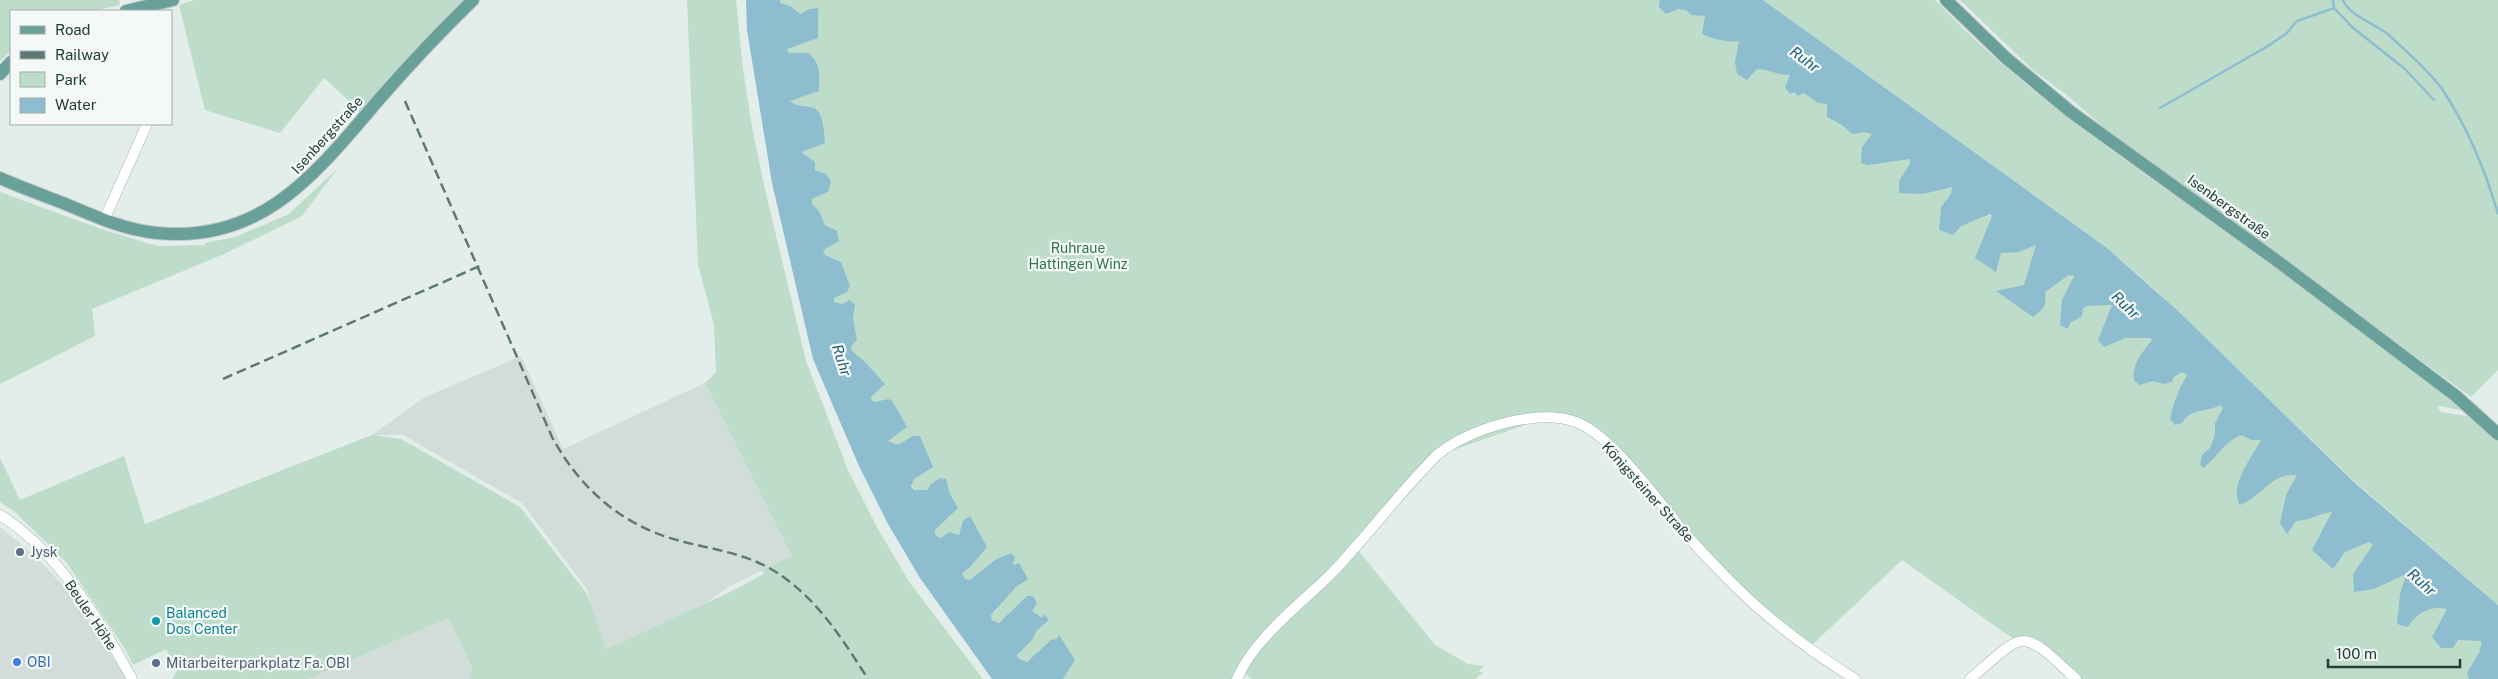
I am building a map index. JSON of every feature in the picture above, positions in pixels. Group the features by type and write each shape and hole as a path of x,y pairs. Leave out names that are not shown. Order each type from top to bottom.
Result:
{"main road":[{"path":"130,10 173,0"},
{"name":"Isenbergstraße","path":"1,178 104,220 150,232 192,234 234,225 265,212 290,195 317,171 411,62 473,0"},
{"name":"Isenbergstraße","path":"1946,0 2006,58 2071,112 2292,272 2456,396 2498,434"},
{"path":"0,74 10,63"}],"street":[{"path":"104,220 147,125"},
{"name":"Königsteiner Straße","path":"1236,679 1242,667 1259,644 1333,572 1437,455 1452,444 1472,434 1521,420 1547,418 1577,423 1593,432 1633,471 1721,572 1765,615 1801,644 1855,679"},
{"name":"Beuler Höhe","path":"0,515 42,551 65,577 111,644 132,679"},
{"path":"1970,679 2009,645 2024,640 2032,641 2041,646 2076,679"}],"shaded area":[{"path":"521,356 563,449 705,383 792,556 728,587 703,605 601,651 587,589 522,503 403,435 372,435 425,397"},
{"path":"0,527 32,553 72,595 127,679 0,679"},
{"path":"448,618 472,669 469,679 310,679"}],"green space":[{"path":"0,0 119,0 120,5 98,10 10,10 10,52 0,61"},
{"path":"194,0 468,0 362,113 324,78 280,133 205,110 179,5"},
{"path":"687,0 736,0 743,69 752,127 806,361 848,470 878,529 910,583 983,679 469,679 472,668 448,618 309,679 172,679 177,671 166,649 133,665 127,652 67,563 15,512 0,502 0,458 20,500 124,456 145,524 372,435 401,439 520,507 587,594 606,649 728,593 764,574 762,570 792,556 705,383 716,372 714,325 698,264"},
{"name":"Ruhraue Hattingen Winz","path":"780,0 1680,0 1952,187 1988,215 1992,216 1992,218 2036,245 2035,249 2069,275 2074,275 2073,278 2109,305 2112,305 2111,307 2167,352 2261,439 2498,651 2498,679 2072,679 2041,646 2018,641 1902,560 1810,647 1763,611 1620,458 1584,427 1547,417 1445,453 1358,550 1435,645 1468,664 1484,666 1479,671 1483,673 1475,679 1252,679 1245,673 1242,679 1049,679 1019,659 1017,655 1025,645 1006,617 999,623 992,620 991,615 998,608 975,577 970,580 964,579 961,573 968,568 941,538 935,535 935,530 912,485 891,452 848,365 786,140 782,3"},
{"path":"1763,0 1935,0 2004,66 2078,126 2234,237 2464,410 2437,407 2441,412 2474,417 2498,441 2498,605 2354,481 2153,288 2107,248"},
{"path":"1960,0 2498,0 2498,370 2471,397 2110,133 2068,96 2033,70"},
{"path":"337,169 302,216 224,254 92,309 95,336 0,384 0,192 104,230 157,246 205,245 205,243 235,237 289,214"}],"water":[{"name":"Ruhr","path":"746,0 780,0 781,3 792,7 800,14 809,9 818,8 818,38 787,49 789,53 808,53 816,61 819,70 819,91 790,101 796,105 817,110 823,124 825,143 801,152 815,162 815,170 826,174 831,181 829,191 812,199 812,204 819,211 825,225 837,231 839,241 825,249 823,254 841,262 850,286 847,292 834,298 834,302 842,304 850,300 855,305 853,318 857,340 851,346 852,351 885,384 870,398 874,402 889,399 893,402 907,427 888,441 898,445 913,436 920,436 933,467 914,479 911,486 914,490 928,490 930,485 940,478 946,479 950,494 958,508 935,530 935,535 941,538 949,532 959,535 963,521 970,516 987,547 970,567 962,573 965,579 970,580 995,560 1011,553 1015,557 1013,565 1019,563 1028,579 1016,587 991,615 992,620 999,623 1027,596 1033,596 1037,603 1032,611 1042,618 1044,614 1049,620 1037,630 1032,640 1017,655 1019,659 1027,662 1051,640 1057,639 1059,635 1075,660 1063,679 992,679 920,578 888,524 859,466 813,359 772,183 747,30"},
{"name":"Ruhr","path":"1660,0 1763,0 2107,248 2178,311 2355,483 2498,605 2498,679 2469,679 2467,673 2480,651 2482,641 2458,640 2453,648 2441,648 2432,637 2447,609 2435,608 2424,611 2408,627 2397,624 2400,594 2406,574 2374,589 2354,592 2353,574 2373,545 2369,542 2345,552 2333,569 2312,550 2332,512 2296,521 2287,534 2280,523 2286,495 2297,475 2288,475 2280,478 2240,505 2237,498 2239,481 2261,440 2251,440 2242,435 2230,441 2203,468 2200,464 2202,455 2210,448 2215,435 2215,423 2223,408 2220,405 2195,412 2182,423 2175,425 2170,419 2171,413 2187,375 2182,372 2174,377 2172,382 2163,384 2153,381 2139,385 2134,380 2136,363 2152,340 2150,338 2125,338 2104,347 2098,340 2112,305 2087,306 2083,308 2082,316 2070,323 2068,329 2060,325 2062,300 2074,276 2069,275 2045,292 2044,307 2033,317 1996,291 2024,285 2036,245 2019,252 2001,253 1996,272 1975,258 1992,216 1990,214 1961,226 1953,235 1939,230 1941,207 1951,194 1952,187 1923,194 1899,193 1899,181 1910,164 1910,159 1868,165 1861,163 1862,147 1872,134 1864,132 1852,134 1842,125 1827,117 1827,104 1818,103 1804,93 1798,96 1794,92 1790,94 1785,87 1790,75 1757,69 1747,80 1737,74 1735,62 1739,41 1720,40 1702,34 1705,16 1691,15 1686,10 1679,9 1666,14 1659,7"}],"waterway":[{"path":"2333,0 2334,8"},
{"path":"2343,0 2352,12 2386,32 2437,82 2460,119 2475,149 2498,214"},
{"path":"2160,108 2268,46 2287,33 2297,21 2334,8 2352,27 2405,69 2434,100"}],"railway":[{"path":"405,101 552,437 575,472 604,502 638,525 677,540 760,563 787,579 826,618 868,679"},
{"path":"223,379 482,265"}],"place":[{"name":"Jysk","path":"20,552"},
{"name":"Balanced Dos Center","path":"156,621"},
{"name":"OBI","path":"17,662"},
{"name":"Mitarbeiterparkplatz Fa. OBI","path":"156,663"}]}
